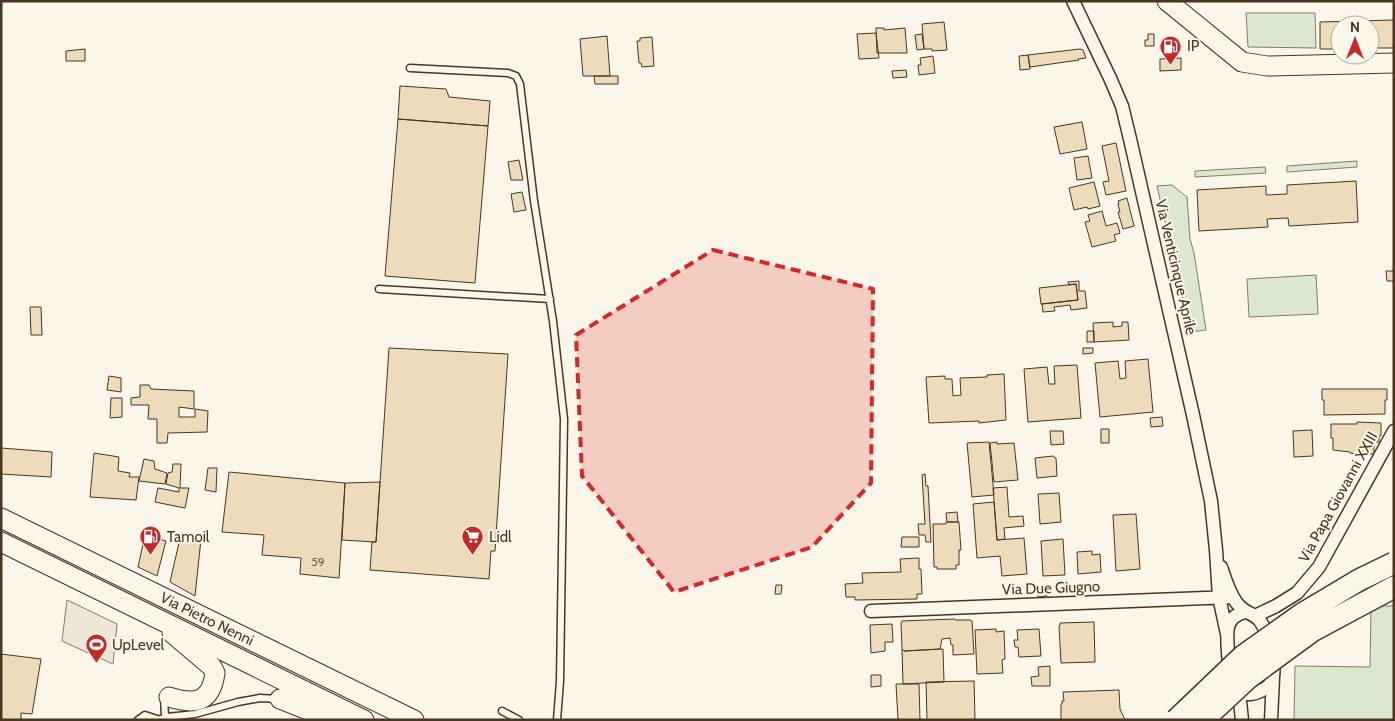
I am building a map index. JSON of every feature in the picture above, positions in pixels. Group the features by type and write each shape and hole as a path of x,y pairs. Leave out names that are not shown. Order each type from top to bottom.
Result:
{"highway":[{"path":"1158,720 1200,684 1244,656 1302,614 1359,580 1394,563"},
{"path":"1203,720 1248,678 1312,631 1394,587"},
{"path":"1176,720 1244,656"}],"main road":[{"path":"1167,1 1242,62 1267,66 1394,62"},
{"name":"Via Pietro Nenni","path":"1,518 414,720"},
{"name":"Via Pietro Nenni","path":"1,542 364,720"},
{"path":"161,621 172,634 212,667 215,673 209,692 198,700 191,702 166,696"},
{"path":"280,698 333,720"}],"street":[{"name":"Via Venticinque Aprile","path":"1073,1 1122,106 1211,501 1219,597 1227,634 1231,679 1239,692"},
{"name":"Via Papa Giovanni XXIII","path":"1227,634 1228,626 1235,616 1250,614 1276,606 1297,593 1310,580 1320,567 1394,431"},
{"name":"Via Venticinque Aprile","path":"1216,550 1232,597 1263,625 1274,666 1274,674"},
{"name":"Via Papa Giovanni XXIII","path":"1270,720 1274,674 1286,635 1310,580"},
{"name":"Via Due Giugno","path":"871,611 1232,597"},
{"path":"1242,720 1239,692 1250,695 1264,690 1272,681 1274,674"}],"lane":[{"path":"410,68 508,73 516,76 518,80 534,201 550,299 564,419 560,680 557,720"},
{"path":"378,290 550,299"},
{"path":"159,719 166,696"},
{"path":"138,720 145,715 159,719 195,714 260,698 280,698"},
{"path":"502,711 519,720"}],"highlighted area":[{"path":"713,250 873,289 871,483 812,547 674,592 582,476 576,335"}],"green space":[{"path":"1246,13 1315,13 1316,48 1248,47"},
{"path":"1357,161 1357,167 1287,172 1287,166"},
{"path":"1265,167 1266,173 1195,177 1195,171"},
{"path":"1172,185 1187,197 1190,239 1194,253 1206,330 1190,332 1157,186"},
{"path":"1316,275 1318,314 1249,317 1247,279"},
{"path":"1371,606 1394,606 1394,720 1294,720 1295,666 1370,667"}],"shaded area":[{"path":"67,600 117,624 113,664 62,641"}],"building":[{"path":"1380,20 1394,20 1394,48 1380,48"},
{"path":"944,22 947,50 932,51 932,49 924,49 922,24"},
{"path":"1320,22 1330,22 1330,49 1320,49"},
{"path":"876,28 884,28 884,30 905,28 907,53 877,53"},
{"path":"876,33 879,58 859,59 857,34"},
{"path":"922,34 924,49 917,50 915,35"},
{"path":"1148,34 1154,34 1154,46 1145,46"},
{"path":"607,36 610,76 583,76 580,39"},
{"path":"652,37 654,66 642,67 641,63 639,63 637,41 640,41 640,38"},
{"path":"85,49 85,61 66,61 66,51"},
{"path":"1083,50 1086,58 1030,67 1028,55"},
{"path":"1028,55 1030,69 1020,70 1019,56"},
{"path":"933,56 935,73 919,75 918,65 921,65 920,58"},
{"path":"1181,58 1181,70 1160,71 1160,59"},
{"path":"906,70 907,77 893,78 892,71"},
{"path":"594,76 618,76 618,84 595,84"},
{"path":"400,86 446,89 449,97 490,101 488,126 398,119"},
{"path":"398,119 488,126 475,283 385,276"},
{"path":"1082,122 1087,149 1060,154 1054,127"},
{"path":"1116,143 1126,191 1106,195 1103,182 1109,181 1102,146"},
{"path":"1088,156 1092,178 1077,180 1074,158"},
{"path":"519,160 523,180 511,180 508,162"},
{"path":"1356,181 1358,222 1289,226 1288,218 1267,219 1268,227 1199,231 1197,190 1266,186 1266,195 1287,194 1287,185"},
{"path":"1094,182 1100,206 1074,210 1069,188"},
{"path":"522,192 526,210 514,212 511,194"},
{"path":"1127,198 1134,226 1123,229 1118,212 1120,212 1118,201"},
{"path":"1102,211 1106,226 1117,223 1120,233 1114,235 1116,241 1092,247 1085,222 1090,221 1088,215"},
{"path":"1386,271 1394,271 1394,281 1387,281"},
{"path":"1079,281 1079,291 1085,291 1087,308 1071,310 1070,305 1054,307 1055,311 1043,312 1042,304 1078,300 1076,284 1069,285 1068,282"},
{"path":"1076,284 1078,300 1041,304 1039,288"},
{"path":"30,307 41,307 42,335 31,335"},
{"path":"1113,322 1113,327 1122,326 1122,322 1128,322 1129,340 1094,342 1093,323"},
{"path":"1087,331 1094,331 1094,342 1087,342"},
{"path":"389,348 508,354 495,551 491,551 489,579 370,570 372,542 376,542"},
{"path":"1083,348 1093,348 1093,353 1083,354"},
{"path":"1148,359 1153,412 1100,417 1095,363 1118,361 1120,379 1126,378 1125,361"},
{"path":"1077,365 1081,418 1028,422 1024,369 1047,367 1049,384 1055,384 1054,366"},
{"path":"1004,374 1006,420 979,423 979,421 929,423 926,377 945,376 945,379 952,379 953,396 961,395 960,378"},
{"path":"109,376 121,378 121,392 107,390"},
{"path":"140,385 149,385 151,389 194,391 194,409 179,407 179,417 195,417 195,409 208,411 207,432 168,433 167,443 157,443 157,419 148,419 149,405 131,405 131,398 140,397"},
{"path":"1322,389 1387,389 1385,414 1324,415"},
{"path":"111,398 122,398 122,417 110,418"},
{"path":"1162,417 1163,426 1151,427 1150,418"},
{"path":"1357,422 1381,423 1381,436 1379,436 1379,442 1374,442 1374,454 1356,454 1333,450 1331,424 1357,424"},
{"path":"1101,429 1109,429 1109,443 1101,443"},
{"path":"1312,430 1313,456 1294,457 1293,431"},
{"path":"1050,431 1063,431 1064,444 1051,445"},
{"path":"989,442 994,495 972,497 967,443"},
{"path":"997,442 997,444 1014,443 1018,480 994,482 990,443"},
{"path":"1,448 52,452 51,477 1,474"},
{"path":"94,453 119,457 118,471 130,473 129,477 139,477 136,500 90,497"},
{"path":"1053,456 1056,458 1057,476 1037,478 1035,458"},
{"path":"144,459 154,461 155,469 167,473 165,484 139,481"},
{"path":"173,464 181,464 180,488 189,488 185,508 155,502 158,488 179,492 179,488 166,484 168,473 172,472"},
{"path":"208,468 217,468 216,492 205,490"},
{"path":"229,472 345,483 339,578 300,574 301,558 262,555 264,535 222,532"},
{"path":"925,474 926,486 928,486 931,542 926,542 925,535 919,535 918,524 925,524 922,475"},
{"path":"380,482 376,542 342,540 345,483"},
{"path":"1007,487 1009,517 1023,516 1024,526 1004,528 1005,539 997,540 993,488"},
{"path":"1059,493 1061,522 1040,524 1038,494"},
{"path":"994,502 997,540 1024,538 1027,574 1002,576 1000,556 977,558 973,504"},
{"path":"957,512 958,522 947,522 946,513"},
{"path":"1136,514 1140,569 1116,571 1113,515"},
{"path":"946,522 959,522 961,550 959,550 959,565 956,565 956,569 937,569 937,567 934,567 933,524 946,524"},
{"path":"181,534 201,539 195,596 170,582"},
{"path":"145,535 166,541 157,576 138,567"},
{"path":"902,537 919,537 919,547 901,547"},
{"path":"1063,539 1065,575 1043,576 1041,541"},
{"path":"1092,551 1092,555 1100,554 1101,572 1078,574 1077,552"},
{"path":"919,558 922,594 917,594 917,599 855,600 855,597 846,597 845,584 863,583 862,573 901,572 900,559"},
{"path":"776,585 782,585 781,594 775,594"},
{"path":"1075,587 1084,587 1084,595 1075,595"},
{"path":"1037,588 1046,588 1047,596 1038,597"},
{"path":"954,619 972,621 974,654 953,655 953,645 951,645 950,638 942,639 940,649 904,651 902,649 902,621"},
{"path":"1094,622 1095,662 1061,663 1060,623"},
{"path":"892,624 893,642 885,642 885,651 871,653 870,625"},
{"path":"996,629 996,632 1004,631 1005,659 1002,660 1003,673 977,674 975,630"},
{"path":"1039,629 1041,656 1019,657 1018,647 1015,647 1014,640 1018,640 1017,630"},
{"path":"902,649 904,651 943,649 944,682 903,684"},
{"path":"1,654 41,659 32,714 21,713 21,720 1,720"},
{"path":"1050,666 1050,686 1032,686 1031,677 1039,676 1038,667"},
{"path":"871,675 881,675 881,686 871,687"},
{"path":"974,681 975,720 927,720 926,682"},
{"path":"896,684 919,684 920,720 898,720"},
{"path":"1119,690 1120,709 1125,720 1061,720 1061,704 1064,701 1063,692"}],"place":[{"name":"IP","path":"1171,65"},
{"name":"Tamoil","path":"151,556"},
{"name":"Lidl","path":"473,556"},
{"name":"UpLevel","path":"96,664"}]}
